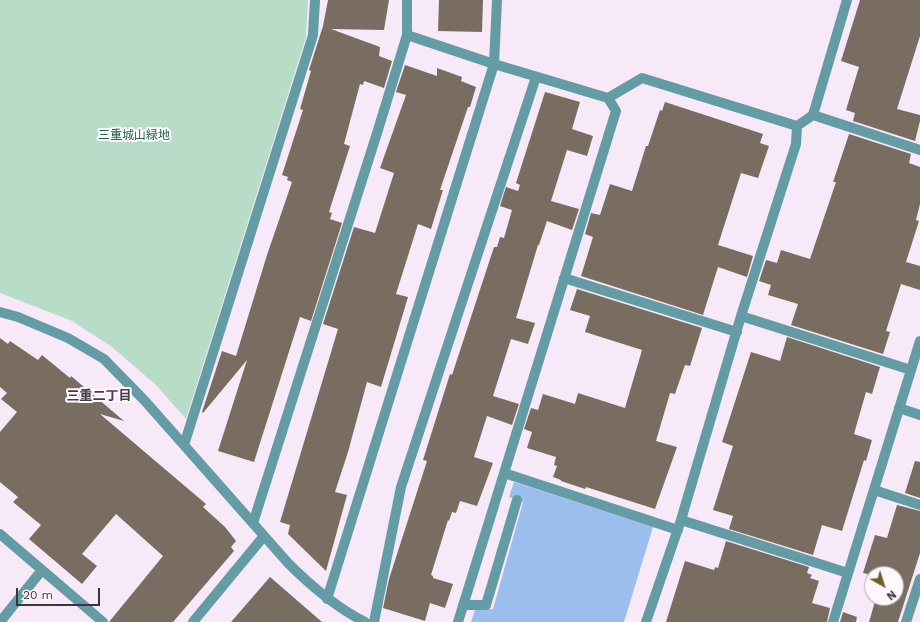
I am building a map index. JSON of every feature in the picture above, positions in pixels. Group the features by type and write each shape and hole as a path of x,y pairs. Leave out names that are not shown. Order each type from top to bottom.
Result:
{"street":[{"path":"184,444 313,35 315,0"},
{"path":"253,523 407,35 407,0"},
{"path":"327,599 494,64 497,0"},
{"path":"797,126 813,115 847,0"},
{"path":"407,35 494,64 608,98 616,111 458,622"},
{"path":"374,622 401,487 536,77"},
{"path":"608,98 642,78 797,126"},
{"path":"813,115 920,150"},
{"path":"646,622 680,525 741,316 796,144 797,126"},
{"path":"564,278 737,332"},
{"path":"0,312 18,317 68,338 104,359 184,444 303,579 327,599 365,622"},
{"path":"741,316 911,370"},
{"path":"833,622 920,341"},
{"path":"899,408 920,415"},
{"path":"504,473 848,573"},
{"path":"874,490 920,505"},
{"path":"463,605 486,605 517,500"},
{"path":"0,534 103,622"},
{"path":"193,622 264,536"},
{"path":"0,622 42,570"},
{"path":"906,622 920,579"}],"green space":[{"name":"三重城山緑地","path":"0,0 308,0 306,37 186,419 156,385 112,347 72,321 0,293"}],"water":[{"path":"514,482 653,527 624,622 471,622 475,610 493,609 523,502 509,497"}],"building":[{"path":"328,0 389,0 384,30 331,29 380,47 379,56 392,61 384,88 364,81 363,85 360,84 344,144 350,146 329,212 332,213 330,219 342,223 311,321 300,317 254,462 218,451 247,360 203,413 202,412 222,351 236,356 267,255 292,182 287,180 288,177 282,175 303,110 300,109 311,71 309,70 323,26"},
{"path":"439,0 483,0 482,32 438,31"},
{"path":"860,0 920,0 920,36 897,109 920,115 915,141 853,121 855,113 846,110 859,67 841,61"},
{"path":"405,65 437,76 437,68 462,77 461,81 476,87 440,190 443,190 431,229 418,224 396,294 408,297 381,387 367,382 348,452 335,492 347,495 326,571 288,534 290,525 280,522 338,329 323,324 354,227 375,233 394,173 380,168 406,95 396,92"},
{"path":"545,92 580,102 572,129 593,136 587,156 567,150 551,201 579,209 572,230 547,221 538,245 516,318 535,323 528,344 511,339 493,396 519,404 512,425 487,416 474,457 493,463 477,506 460,501 456,513 452,512 449,521 448,520 431,575 433,578 453,584 445,608 430,603 425,621 383,608 389,579 427,461 423,460 450,374 452,375 494,247 497,247 500,237 504,238 512,210 500,206 506,187 518,191 520,185 516,183"},
{"path":"665,102 763,134 760,143 769,146 758,178 741,173 718,245 753,256 747,277 718,267 703,315 581,276 593,237 585,234 591,213 600,215 610,184 632,191 646,146 648,146 660,110 662,111"},
{"path":"849,134 911,154 909,163 920,167 920,204 916,220 919,221 906,262 920,266 920,290 901,284 886,331 890,332 883,354 791,325 798,304 768,295 771,285 759,281 766,260 777,263 781,250 810,259 836,182 833,182"},
{"path":"577,289 702,328 690,366 685,365 675,394 670,393 656,441 677,447 655,509 586,487 585,489 561,481 553,477 557,466 554,465 556,457 527,448 532,432 524,429 531,408 538,410 543,394 575,404 578,393 625,408 642,350 585,332 590,316 570,310"},
{"path":"787,337 880,367 872,394 866,392 854,434 872,440 866,461 864,460 842,531 822,525 813,555 729,529 733,516 713,510 733,446 722,442 751,352 780,361"},
{"path":"0,338 8,344 10,341 38,360 42,355 70,378 71,376 124,421 100,414 206,504 203,507 225,527 236,541 231,547 234,551 173,622 109,622 163,556 116,514 82,554 97,566 82,584 29,539 41,525 13,502 18,497 0,482 0,432 17,412 1,399 7,393 0,387"},
{"path":"915,461 920,462 920,498 905,493"},
{"path":"897,505 920,511 920,553 904,603 904,566 865,566 875,535 887,538"},
{"path":"726,541 809,567 807,573 812,575 810,578 819,581 812,603 830,608 827,622 666,622 685,561 714,570 715,567 718,568"},
{"path":"270,577 322,622 231,622"},
{"path":"874,606 903,606 898,622 869,622"},
{"path":"843,612 857,617 856,622 840,622"}],"district":[{"name":"三重二丁目","path":"99,396"}]}
